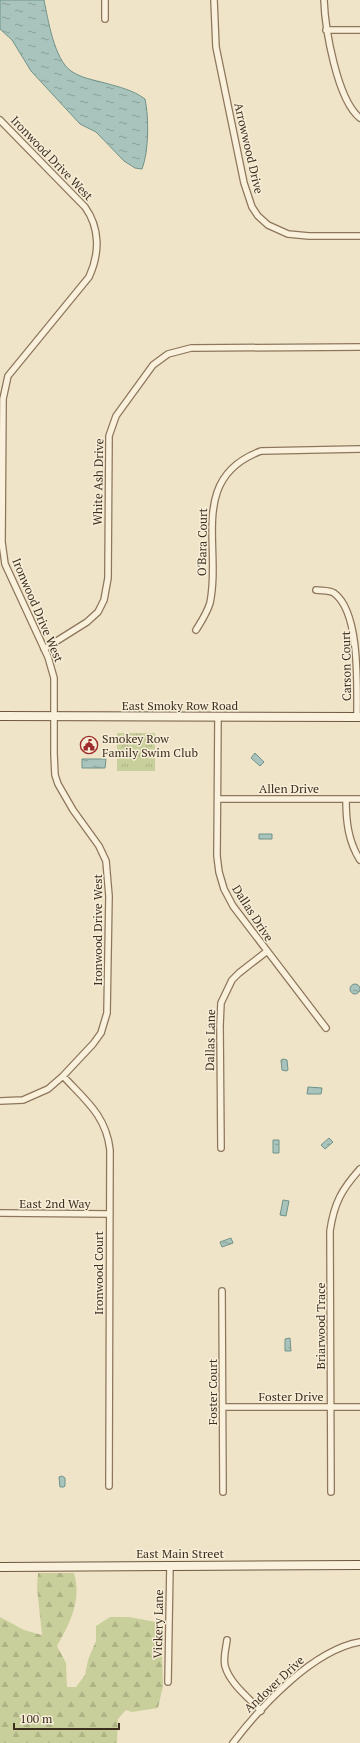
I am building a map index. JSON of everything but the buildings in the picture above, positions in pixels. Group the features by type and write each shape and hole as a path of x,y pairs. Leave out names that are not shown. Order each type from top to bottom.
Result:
{"main road":[{"name":"East Smoky Row Road","path":"0,716 218,718 359,717"},
{"name":"East Main Street","path":"0,1567 360,1565"}],"street":[{"path":"105,0 105,19"},
{"name":"Arrowwood Drive","path":"214,0 217,55 244,183 252,207 258,216 268,225 288,234 309,236 360,236"},
{"path":"324,0 326,30 343,95 349,107 360,118"},
{"path":"326,30 360,30"},
{"name":"Ironwood Drive West","path":"0,120 85,206 92,218 98,243 94,266 90,277 12,368 8,376 3,399 3,554 11,577 44,649 54,678 55,768 58,784 70,805 99,846 106,861 108,873 107,1013 101,1033 63,1076 48,1088 23,1100 0,1102"},
{"name":"White Ash Drive","path":"44,649 87,622 98,612 104,600 108,578 108,473 111,427 116,416 153,365 168,354 191,348 360,347"},
{"name":"O'Bara Court","path":"196,630 206,614 212,594 213,503 219,486 232,468 248,456 261,451 360,449"},
{"name":"Carson Court","path":"316,590 332,592 338,596 347,605 355,620 358,641 359,717"},
{"name":"Dallas Drive","path":"218,718 217,856 219,872 224,889 233,906 266,952 326,1028"},
{"name":"Allen Drive","path":"218,799 360,799"},
{"path":"346,799 348,828 352,843 360,860"},
{"name":"Dallas Lane","path":"221,1148 221,1003 232,980 238,973 266,952"},
{"name":"Ironwood Court","path":"63,1076 98,1112 106,1129 110,1150 109,1486"},
{"name":"Briarwood Trace","path":"331,1492 330,1231 343,1188 360,1169"},
{"name":"East 2nd Way","path":"0,1214 110,1214"},
{"name":"Foster Court","path":"222,1291 223,1492"},
{"name":"Foster Drive","path":"223,1407 360,1407"},
{"name":"Vickery Lane","path":"168,1682 170,1565"},
{"path":"227,1640 225,1659 228,1674 233,1682 261,1711"},
{"name":"Andover Drive","path":"233,1743 261,1711 296,1676 318,1660 337,1650 360,1642"}],"green space":[{"path":"117,733 155,733 155,771 117,771"},
{"path":"38,1573 74,1573 77,1593 76,1602 70,1620 57,1646 66,1663 67,1687 76,1687 85,1675 88,1660 96,1641 96,1626 110,1617 129,1617 156,1622 161,1630 163,1686 158,1708 132,1712 126,1710 118,1719 117,1743 0,1743 0,1617 24,1630 42,1635 37,1588"}],"water":[{"path":"0,0 44,0 56,48 60,58 71,71 88,78 126,89 145,99 148,134 146,153 142,169 135,168 124,161 96,132 80,124 31,71 12,40 0,29"},
{"path":"255,753 264,762 260,766 251,758"},
{"path":"82,759 106,759 105,768 82,768"},
{"path":"259,834 272,834 272,839 259,839"},
{"path":"353,984 357,984 360,989 357,994 353,994 350,991 350,987"},
{"path":"281,1060 287,1060 288,1070 286,1071 282,1070"},
{"path":"308,1087 322,1088 321,1094 307,1094"},
{"path":"329,1138 333,1142 325,1149 321,1145"},
{"path":"273,1140 279,1140 279,1153 273,1153"},
{"path":"283,1200 289,1201 286,1216 280,1215"},
{"path":"231,1238 233,1243 222,1247 220,1242"},
{"path":"290,1338 291,1351 285,1351 285,1339"},
{"path":"62,1476 65,1478 65,1486 60,1487 59,1477"}],"place":[{"name":"Smokey Row Family Swim Club","path":"89,745"}]}
